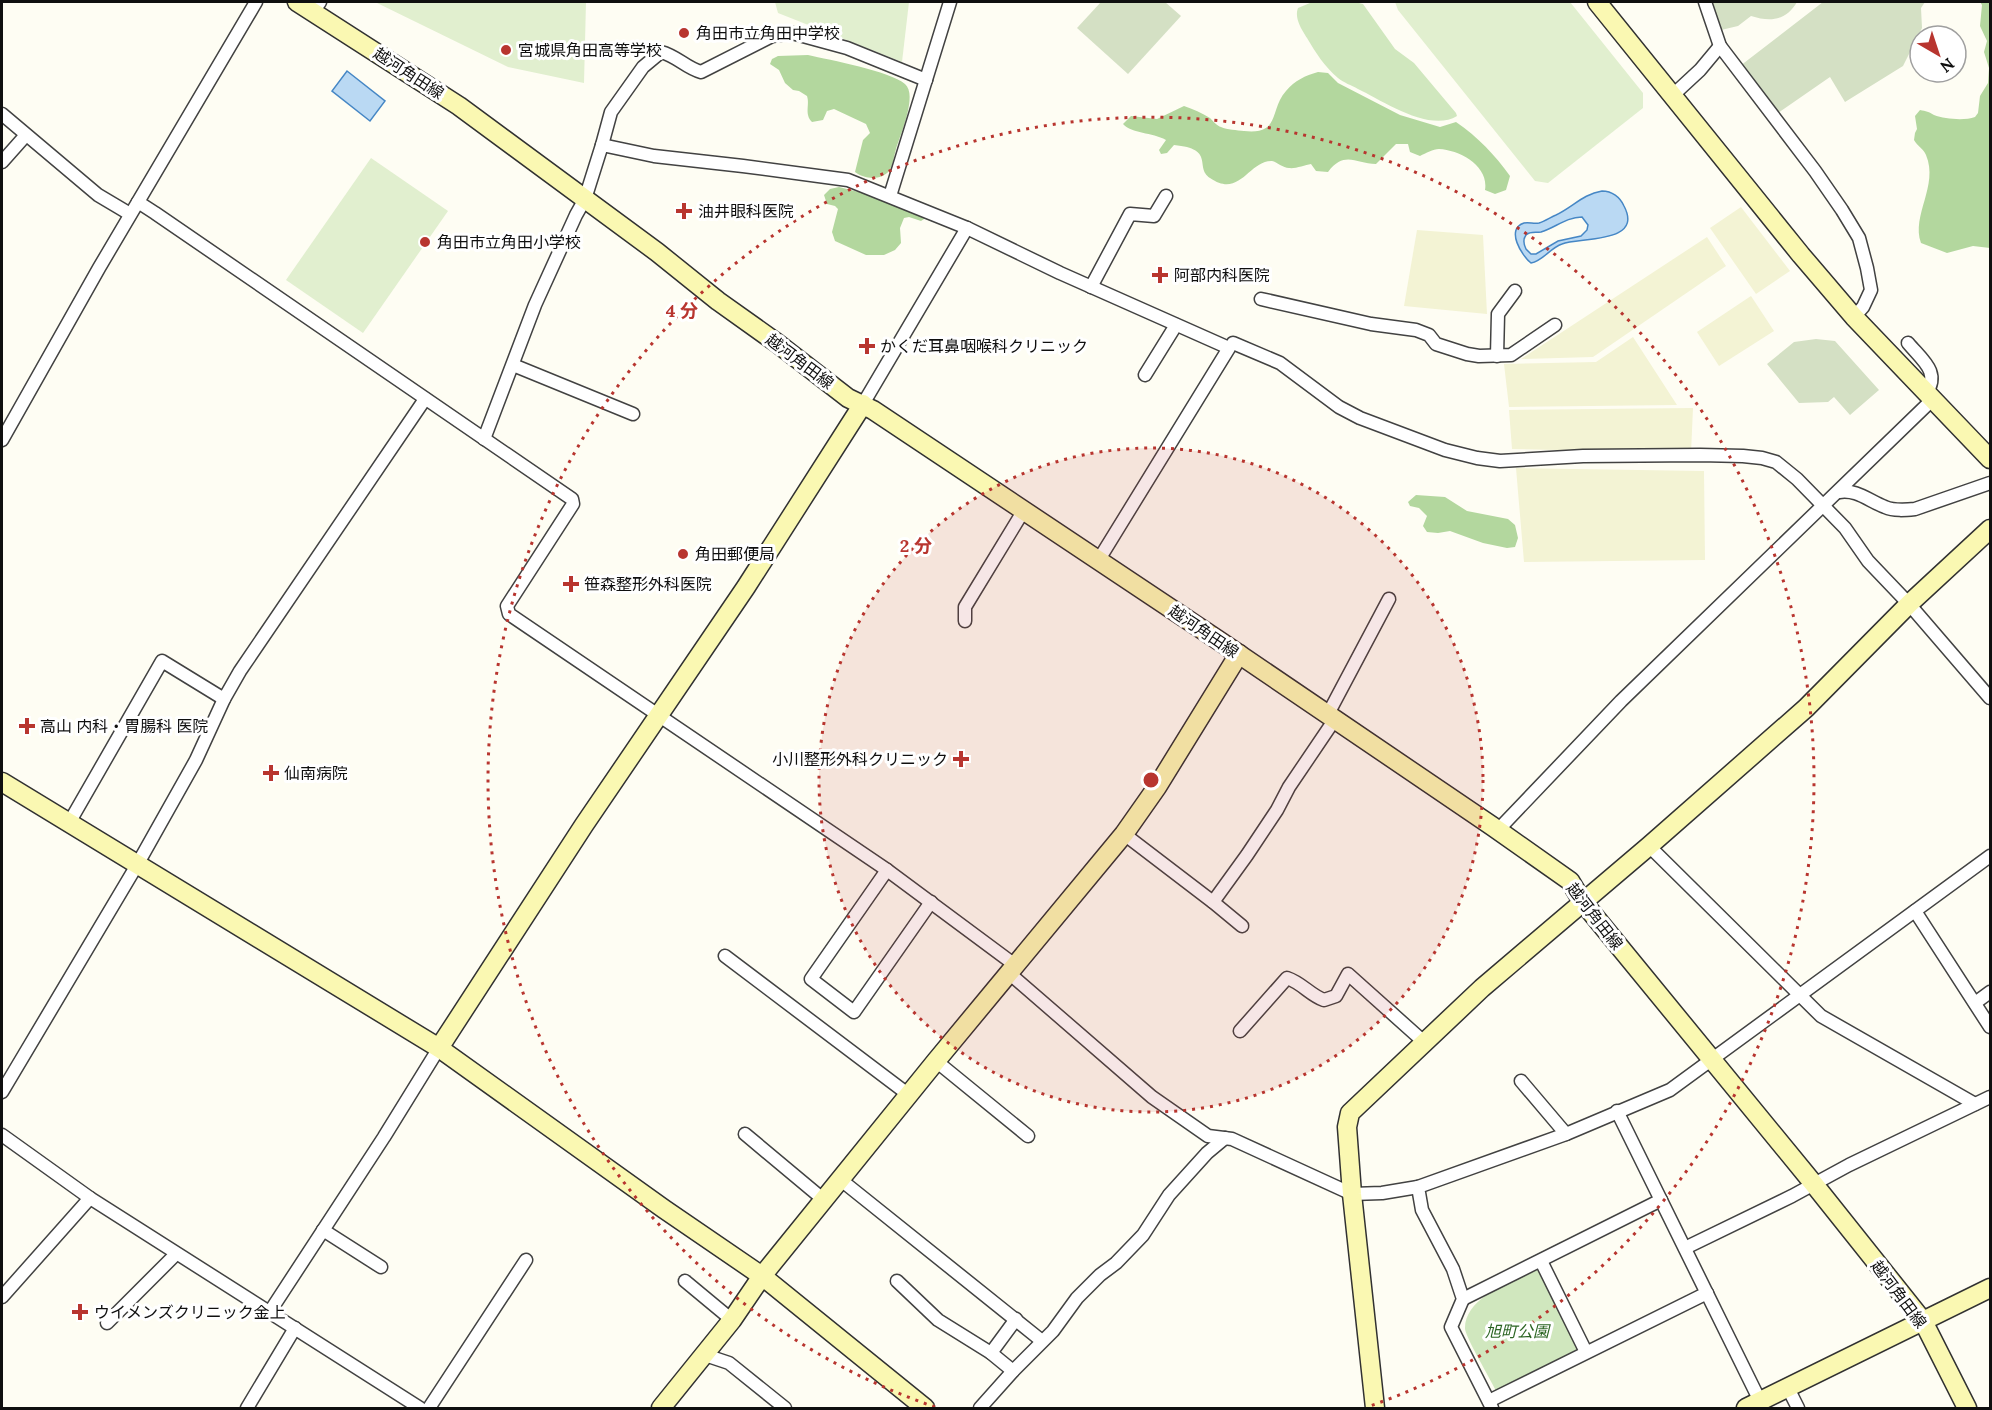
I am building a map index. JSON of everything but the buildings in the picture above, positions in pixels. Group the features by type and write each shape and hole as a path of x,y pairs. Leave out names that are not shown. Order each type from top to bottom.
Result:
{"street":[{"path":"2,440 130,214 256,2"},
{"name":"越河角田線","path":"297,2 317,7 459,106 848,398 863,404 1024,510 1332,717 1570,881 1582,901 1923,1321 1966,1408"},
{"path":"890,196 950,2"},
{"path":"1598,2 1801,255 1854,317 1990,459"},
{"path":"1705,2 1720,46 1815,171 1859,238 1870,290 1863,307 1854,317"},
{"path":"484,439 535,304 585,199 611,112 643,67 661,52 671,54 691,69 701,72 772,36 792,33 847,48 926,80"},
{"path":"1673,95 1700,70 1720,46"},
{"path":"2,114 98,195 130,214"},
{"path":"2,162 26,135"},
{"path":"602,145 654,156 848,180 967,228 1091,287 1229,348 1098,561"},
{"path":"1091,287 1130,214 1154,216 1166,196"},
{"path":"138,202 572,499 573,504 507,606 509,614 931,902 1012,969 1152,1097 1208,1136 1232,1139 1352,1194 1382,1193 1418,1187 1566,1134 1670,1090 1990,856"},
{"path":"269,1313 584,825 746,587 863,404 967,228"},
{"path":"1497,356 1498,314 1515,291"},
{"path":"1261,299 1371,324 1416,330 1429,335 1436,344 1467,354 1511,355 1555,325"},
{"path":"1145,375 1176,325"},
{"path":"1233,343 1280,363 1339,407 1360,418 1445,450 1477,458 1500,461 1583,456 1700,455 1762,458 1776,462 1845,528 1868,561 1909,604 1990,698"},
{"path":"1498,830 1621,701 1839,492 1929,397 1933,376 1908,343"},
{"path":"513,365 633,414"},
{"path":"2,1092 137,865 196,760 240,670 425,399"},
{"path":"1839,492 1848,491 1886,508 1903,510 1915,509 1990,483"},
{"path":"965,621 965,607 1024,510"},
{"path":"1375,1408 1352,1194 1347,1127 1350,1113 1482,988 1806,708 1909,604 1990,529"},
{"path":"1213,902 1277,810 1288,787 1332,717 1389,598"},
{"path":"661,1408 732,1320 762,1276 1124,834 1157,786 1239,654"},
{"path":"69,822 162,661 224,699"},
{"path":"2,782 439,1048 762,1276 925,1408"},
{"path":"1124,834 1242,926"},
{"path":"1649,846 1821,1016 1975,1104"},
{"path":"887,870 811,979 854,1012 931,902"},
{"path":"1915,911 1990,1027"},
{"path":"725,956 909,1095"},
{"path":"1240,1031 1287,978 1297,981 1314,997 1324,1000 1336,996 1348,974 1424,1042"},
{"path":"1975,1003 1990,992"},
{"path":"936,1061 1028,1136"},
{"path":"1521,1081 1566,1134"},
{"path":"1685,1248 1990,1097"},
{"path":"1617,1111 1707,1293 1753,1405 1990,1288"},
{"path":"745,1134 824,1200"},
{"path":"2,1135 90,1198 420,1408"},
{"path":"980,1408 1053,1331 1077,1298 1143,1235 1169,1195 1208,1153 1226,1138"},
{"path":"841,1180 1042,1341"},
{"path":"1418,1187 1422,1210 1453,1269 1463,1299"},
{"path":"2,1297 90,1198"},
{"path":"1661,1200 1463,1299 1451,1327 1491,1405 1586,1352 1707,1293"},
{"path":"323,1230 381,1267"},
{"path":"107,1323 176,1254"},
{"path":"429,1408 526,1260"},
{"path":"1541,1261 1586,1352"},
{"path":"685,1281 732,1320"},
{"path":"897,1281 938,1320 991,1353 1013,1371"},
{"path":"991,1353 1016,1319"},
{"path":"247,1408 295,1328"},
{"path":"705,1355 729,1363 785,1408"},
{"path":"1788,1388 1798,1408"}],"green space":[{"path":"375,2 586,2 584,83 508,67"},
{"path":"775,2 909,2 902,62 778,13"},
{"path":"1101,2 1165,2 1181,16 1128,74 1077,28"},
{"path":"1320,2 1363,4 1395,49 1414,63 1457,116 1434,121 1420,118 1393,107 1338,78 1317,54 1298,20 1298,8"},
{"path":"1395,2 1570,2 1643,93 1643,108 1548,183 1535,181 1398,10"},
{"path":"1712,2 1797,2 1783,16 1765,19 1751,16 1738,26 1721,30"},
{"path":"1823,2 1925,2 1921,8 1922,24 1908,24 1908,56 1903,66 1845,102 1830,77 1778,113 1740,66"},
{"path":"1980,2 1990,2 1990,248 1973,246 1947,253 1921,243 1919,222 1929,178 1929,167 1925,153 1914,140 1917,129 1915,116 1920,110 1954,119 1975,117 1978,113 1980,96 1988,83 1989,68 1984,52 1987,41 1980,26 1982,5"},
{"path":"808,55 859,66 887,75 905,84 909,89 907,115 892,166 886,174 872,178 855,172 863,140 870,133 866,124 834,109 827,111 823,120 812,122 808,116 807,96 793,90 785,83 779,70 770,64 772,59 778,56"},
{"path":"1318,72 1328,73 1338,83 1400,115 1440,127 1456,122 1486,147 1510,176 1506,190 1495,194 1485,190 1485,181 1478,167 1456,152 1439,149 1420,156 1410,152 1408,144 1396,144 1376,164 1345,160 1334,165 1328,172 1316,171 1311,164 1289,168 1272,161 1257,166 1237,182 1220,183 1206,174 1200,154 1195,150 1174,145 1167,153 1161,154 1159,150 1166,140 1132,130 1123,124 1131,116 1157,119 1184,106 1207,116 1223,128 1244,131 1264,129 1272,120 1281,98 1289,87"},
{"path":"371,158 448,211 363,333 286,280"},
{"path":"839,187 894,201 927,217 921,221 909,217 904,218 900,228 901,243 895,250 884,255 866,255 835,241 832,232 838,209 827,204 824,195 830,189"},
{"path":"1741,207 1790,271 1756,294 1710,228"},
{"path":"1417,230 1483,235 1487,314 1404,306"},
{"path":"1707,237 1726,266 1593,357 1521,359"},
{"path":"1751,296 1774,331 1719,366 1697,332"},
{"path":"1633,337 1677,405 1509,407 1504,364 1596,362"},
{"path":"1816,339 1835,341 1879,390 1850,415 1834,397 1828,402 1799,403 1767,364 1794,342"},
{"path":"1693,408 1691,453 1512,449 1509,410"},
{"path":"1516,468 1704,471 1705,560 1524,562"},
{"path":"1416,495 1445,497 1467,511 1508,519 1515,525 1518,538 1515,547 1507,548 1483,543 1450,531 1427,532 1423,526 1427,516 1419,508 1410,506 1408,502"},
{"name":"旭町公園","path":"1540,1268 1579,1351 1496,1391 1466,1334 1467,1317 1482,1298 1505,1284"}],"water":[{"path":"347,71 385,101 370,121 332,91"},
{"path":"1609,192 1620,200 1628,218 1625,227 1618,233 1607,237 1562,244 1535,262 1531,263 1527,260 1515,236 1518,226 1543,221 1595,193","holes":["1576,217 1582,217 1588,225 1587,230 1581,236 1558,241 1536,254 1531,254 1525,247 1524,238 1529,233 1541,232"]}],"place":[{"name":"角田市立角田中学校","path":"684,33"},
{"name":"宮城県角田高等学校","path":"506,50"},
{"name":"油井眼科医院","path":"684,211"},
{"name":"角田市立角田小学校","path":"425,242"},
{"name":"阿部内科医院","path":"1160,275"},
{"name":"かくだ耳鼻咽喉科クリニック","path":"867,346"},
{"name":"角田郵便局","path":"683,554"},
{"name":"笹森整形外科医院","path":"571,584"},
{"name":"高山 内科・胃腸科 医院","path":"27,726"},
{"name":"小川整形外科クリニック","path":"961,759"},
{"name":"仙南病院","path":"271,773"},
{"name":"ウイメンズクリニック金上","path":"80,1312"}]}
